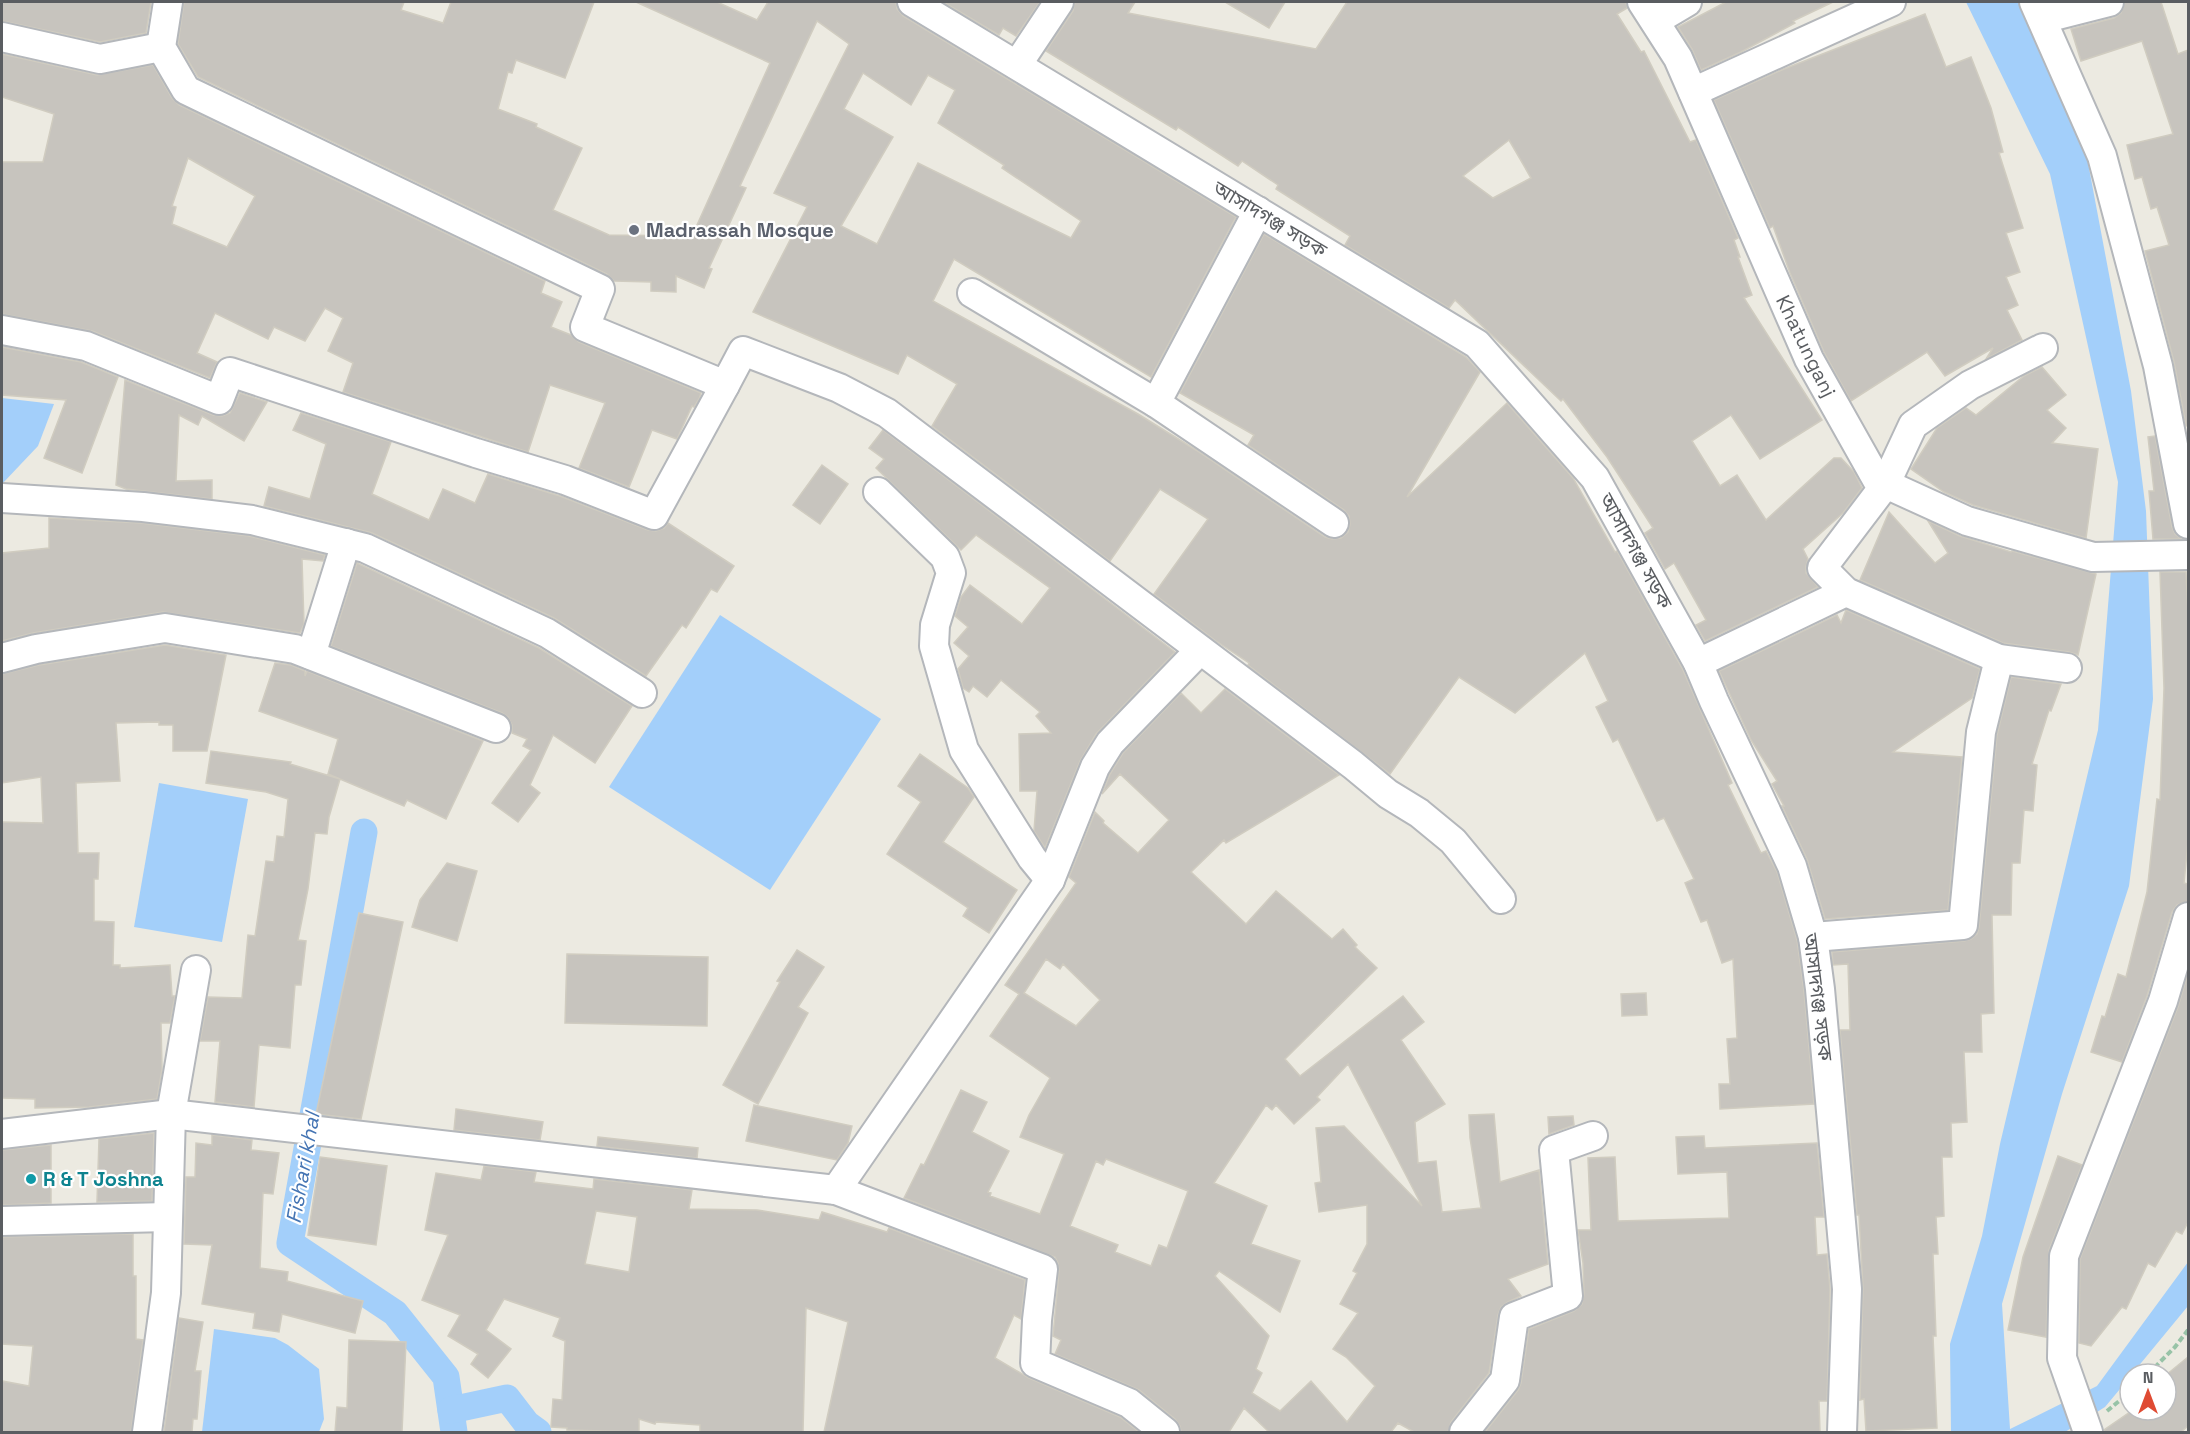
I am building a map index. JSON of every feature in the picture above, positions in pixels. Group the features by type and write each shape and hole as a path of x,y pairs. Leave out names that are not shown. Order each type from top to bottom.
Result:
{"street":[{"path":"168,2 161,47 186,90 600,289 585,327 725,385"},
{"name":"আসাদগঞ্জ সড়ক","path":"912,2 1478,344 1595,478 1698,663 1792,866 1813,937 1820,989 1847,1289 1842,1432"},
{"path":"1017,65 1059,2"},
{"path":"1648,11 1688,2"},
{"path":"1693,92 1891,2"},
{"path":"2109,2 2038,10 2102,156 2158,366 2188,524"},
{"name":"Khatunganj","path":"1648,11 1678,58 1809,359 1877,480 1967,521 2093,557 2181,555"},
{"path":"2,37 100,59 161,47"},
{"path":"1156,403 1258,211"},
{"path":"972,293 1156,403 1334,523"},
{"path":"2,330 86,346 219,400 230,372 565,480 654,515 743,351 839,388 887,413 1388,794 1419,813 1453,841 1501,899"},
{"path":"2043,348 1970,386 1913,425 1885,485 1822,568 1846,592 1999,659 2067,668"},
{"path":"878,492 945,557 951,573 935,626 934,646 964,750 1020,839 1050,880"},
{"path":"2,498 143,507 252,520 365,548 547,633 642,693"},
{"path":"312,655 346,543"},
{"path":"1698,663 1846,592"},
{"path":"2,658 36,649 165,628 295,649 496,728"},
{"path":"836,1190 1050,880 1095,767 1110,743 1200,650"},
{"path":"1813,937 1963,925 1981,732 1999,659"},
{"path":"2087,1429 2062,1358 2064,1256 2163,1001 2188,917"},
{"path":"147,1432 166,1293 171,1114 195,970"},
{"path":"2,1134 171,1114 836,1190 1043,1269 1035,1363 1129,1403 1165,1432"},
{"path":"1464,1432 1505,1380 1514,1317 1568,1296 1554,1150 1593,1136"},
{"path":"2,1221 168,1217"}],"path":[{"path":"2160,1362 2188,1330"}],"water":[{"path":"1966,2 2020,2 2082,131 2131,391 2146,511 2153,699 2129,886 2062,1094 2002,1304 2010,1429 2097,1386 2188,1262 2188,1306 2142,1362 2118,1362 2118,1391 2105,1407 2065,1432 1951,1432 1950,1344 1982,1236 2000,1144 2098,730 2118,482 2050,174"},
{"path":"2,398 54,404 38,446 2,484"},
{"path":"720,615 881,719 770,890 609,787"},
{"path":"159,783 248,799 222,942 134,927"},
{"path":"214,1329 275,1338 319,1369 324,1419 319,1432 202,1432"}],"building":[{"path":"2,2 151,2 146,33 100,42 2,21"},
{"path":"184,2 404,2 401,10 443,23 451,2 594,2 565,78 516,60 512,73 508,72 498,109 537,124 536,127 582,148 553,210 609,235 692,236 770,63 636,2 717,2 757,20 768,2 896,2 897,9 903,16 1236,217 1151,377 954,259 933,301 1138,414 1325,537 1332,539 1341,538 1348,532 1349,516 1344,510 1248,445 1254,435 1180,393 1264,234 1466,357 1480,372 1407,497 1507,403 1573,478 1615,552 1617,551 1683,670 1732,783 1728,785 1761,853 1766,851 1777,872 1797,940 1814,1104 1720,1109 1719,1084 1730,1084 1727,1039 1737,1038 1733,959 1722,963 1707,920 1701,922 1685,883 1694,879 1664,818 1657,821 1618,739 1613,742 1596,707 1608,701 1585,653 1515,713 1459,677 1390,774 1248,665 1249,663 1154,594 1208,519 1160,489 1110,561 932,426 957,384 907,355 898,374 753,312 807,207 774,193 849,44 817,21 740,186 746,188 709,268 712,269 704,288 676,276 676,292 651,291 651,282 614,281 607,274 198,77 178,44","holes":["863,73 911,105 928,75 955,90 938,123 1004,165 1002,168 1081,221 1071,238 918,163 877,244 841,226 893,137 844,109"]},
{"path":"943,2 1040,2 1016,36 1003,28 999,35"},
{"path":"1075,2 1135,2 1128,13 1316,49 1347,2 1626,2 1627,8 1617,14 1641,52 1644,51 1690,142 1696,140 1738,238 1734,240 1740,257 1738,257 1752,295 1744,298 1822,420 1760,459 1731,415 1692,441 1720,486 1737,475 1766,520 1834,458 1841,458 1854,472 1862,488 1843,513 1803,549 1808,559 1806,573 1818,587 1705,641 1696,625 1706,620 1674,563 1665,569 1645,533 1653,528 1607,457 1563,399 1561,401 1455,300 1449,308 1345,245 1350,236 1276,189 1278,185 1242,161 1238,166 1178,127 1176,130 1046,51 1073,11","holes":["1509,140 1531,178 1493,198 1463,176"]},
{"path":"1225,2 1285,2 1269,28"},
{"path":"1726,2 1833,2 1793,21 1795,23 1741,52 1701,70 1692,49 1678,27"},
{"path":"2125,2 2161,2 2178,54 2188,50 2188,425 2186,426 2174,362 2145,251 2169,245 2157,207 2151,209 2142,177 2135,179 2127,145 2173,134 2142,41 2081,61 2071,29 2114,18 2121,13"},
{"path":"1925,14 1946,67 1971,57 1991,108 2003,152 1999,153 2023,228 2006,233 2020,272 2006,277 2018,305 2007,310 2022,340 1986,359 1993,348 1945,376 1927,352 1851,401 1824,352 1790,273 1773,226 1770,228 1714,100 1784,69"},
{"path":"2,54 97,75 153,65 172,98 179,105 545,281 541,293 562,302 551,327 571,335 579,342 701,393 699,399 694,407 692,406 677,439 652,430 629,487 579,468 605,403 550,385 528,452 343,392 353,363 328,351 343,318 325,308 305,341 274,327 268,339 215,313 197,353 217,362 210,378 92,331 2,314 2,162 43,162 54,114 2,97","holes":["188,158 255,196 227,247 172,224 176,207 172,206"]},
{"path":"2,347 81,362 118,377 82,473 44,458 66,400 2,395"},
{"path":"2042,367 2066,395 2047,410 2066,428 2052,443 2098,449 2086,538 1973,505 1944,492 1911,469 1937,428 1966,408 1976,415 2024,376"},
{"path":"125,380 213,415 222,416 230,413 240,393 267,402 244,441 202,416 198,425 179,415 176,481 212,480 212,499 126,489 116,485"},
{"path":"301,413 391,442 372,494 429,520 443,489 475,503 488,474 560,496 648,530 656,531 664,528 668,523 734,566 717,592 711,589 686,628 682,625 646,676 554,618 372,533 264,506 269,487 310,499 326,444 293,430"},
{"path":"883,430 1175,652 1096,734 1080,761 1045,848 1034,831 1037,791 1020,791 1019,734 1051,733 1036,716 1040,712 1001,680 987,697 973,686 969,692 963,688 958,669 969,656 954,643 968,627 955,616 961,597 970,585 1022,624 1050,588 976,535 961,550 876,468 884,459 869,448"},
{"path":"2155,436 2172,527 2181,539 2153,539 2149,491 2154,491 2148,437"},
{"path":"822,465 848,484 820,524 793,505"},
{"path":"1889,512 1935,563 1948,553 1928,521 1960,536 2096,574 2078,655 2003,643 1860,580"},
{"path":"49,518 141,523 249,536 325,555 323,561 302,559 304,624 300,633 163,612 33,633 2,641 2,553 49,548"},
{"path":"357,563 539,648 632,706 595,763 553,735 530,785 540,793 518,822 492,803 531,750 523,746 527,739 512,733 512,725 508,717 331,646"},
{"path":"2160,572 2186,572 2188,842 2184,883 2188,884 2188,901 2177,905 2172,912 2147,996 2122,1062 2091,1052 2118,974 2126,977 2147,892 2157,799 2160,800 2164,688"},
{"path":"1846,610 1980,669 1972,698 1893,752 1962,757 1948,910 1825,919 1807,859 1772,784 1777,781 1751,740 1719,671 1837,615 1841,623"},
{"path":"165,645 226,655 207,751 173,751 173,725 159,725 159,722 116,723 120,781 76,783 78,853 99,853 98,879 94,879 94,921 114,922 113,965 120,965 120,968 170,965 172,996 175,996 170,1023 161,1023 162,1069 157,1099 89,1107 35,1108 35,1099 2,1098 2,822 43,823 41,777 2,783 2,674 39,665"},
{"path":"275,663 291,665 305,671 305,676 307,671 483,741 446,819 407,800 404,806 328,774 338,739 259,711"},
{"path":"2011,677 2061,684 2051,711 2049,710 2032,764 2037,765 2033,811 2024,810 2020,863 2012,863 2011,915 1992,915 1994,1013 1981,1014 1982,1052 1964,1052 1967,1122 1951,1123 1952,1157 1942,1157 1944,1216 1936,1217 1938,1254 1933,1254 1936,1336 1933,1336 1937,1428 1866,1431 1864,1399 1860,1400 1863,1288 1859,1215 1857,1215 1840,1030 1850,1030 1848,964 1833,965 1832,952 1964,941 1977,934 1997,735"},
{"path":"1225,689 1339,775 1226,843 1224,840 1191,872 1246,924 1276,891 1332,939 1343,929 1357,945 1355,947 1377,968 1285,1059 1300,1076 1403,996 1424,1022 1401,1040 1445,1104 1415,1122 1418,1163 1436,1161 1442,1212 1481,1208 1470,1138 1469,1115 1494,1114 1500,1182 1539,1170 1548,1264 1508,1279 1521,1296 1501,1307 1489,1373 1451,1422 1448,1432 1414,1432 1398,1423 1391,1432 1269,1432 1244,1408 1229,1432 1181,1432 1175,1419 1139,1390 1055,1354 1061,1340 1053,1336 1059,1271 1055,1257 904,1198 921,1164 924,1165 961,1090 987,1102 972,1132 1009,1151 988,1192 991,1193 990,1196 1040,1214 1064,1154 1020,1137 1029,1115 1050,1078 990,1036 1019,994 1005,985 1076,883 1069,877 1095,812 1104,821 1103,823 1138,853 1169,820 1120,774 1102,794 1110,774 1123,753 1181,693 1201,713","holes":["1046,959 1060,969 1063,964 1100,1000 1076,1026 1024,993","1348,1064 1422,1206 1344,1126 1316,1128 1321,1182 1315,1183 1319,1212 1367,1205 1367,1244 1353,1271 1357,1273 1340,1304 1358,1313 1333,1349 1346,1357 1375,1386 1347,1422 1311,1381 1280,1411 1252,1393 1262,1373 1256,1369 1269,1336 1215,1276 1219,1271 1280,1312 1300,1261 1251,1244 1267,1206 1214,1183 1266,1105 1272,1110 1276,1105 1294,1124 1320,1100 1317,1097","1106,1159 1188,1191 1167,1248 1159,1245 1151,1266 1115,1252 1118,1245 1070,1226 1096,1161 1103,1165"]},
{"path":"211,751 291,762 290,764 340,779 329,817 327,834 315,833 308,889 298,940 306,941 301,985 295,985 290,1048 259,1045 254,1107 215,1102 220,1041 200,1041 208,997 242,998 248,935 255,936 266,861 274,862 277,836 284,837 288,799 266,792 206,783"},
{"path":"920,754 968,788 974,797 943,842 1017,890 989,933 963,916 968,908 887,854 921,802 898,786"},
{"path":"447,863 477,871 457,941 412,927 420,900"},
{"path":"359,913 403,922 361,1119 316,1114"},
{"path":"797,950 824,967 798,1007 808,1013 758,1104 723,1085 780,982 777,981"},
{"path":"567,954 708,957 707,1026 565,1023"},
{"path":"2188,973 2188,1222 2182,1234 2176,1231 2155,1267 2148,1263 2126,1309 2122,1307 2091,1346 2079,1343 2080,1259 2178,1007"},
{"path":"1646,993 1647,1015 1622,1016 1621,994"},
{"path":"754,1105 852,1126 848,1143 837,1160 746,1141"},
{"path":"456,1109 543,1122 540,1140 454,1130"},
{"path":"1573,1116 1574,1125 1549,1134 1548,1117"},
{"path":"154,1133 152,1201 97,1202 99,1139"},
{"path":"212,1135 252,1140 251,1150 279,1153 273,1194 263,1193 260,1268 288,1272 287,1281 363,1301 355,1333 282,1314 279,1332 253,1328 255,1313 202,1304 212,1245 184,1244 186,1177 195,1177 196,1143 212,1145"},
{"path":"1704,1136 1705,1148 1817,1143 1824,1217 1815,1217 1817,1255 1827,1254 1830,1289 1827,1401 1819,1401 1820,1432 1485,1432 1521,1383 1529,1329 1574,1311 1582,1304 1583,1263 1578,1230 1591,1230 1588,1158 1615,1157 1618,1221 1729,1218 1727,1172 1678,1174 1676,1137"},
{"path":"598,1137 698,1148 697,1158 597,1146"},
{"name":"R & T Joshna","path":"51,1145 51,1203 2,1205 2,1150"},
{"path":"2058,1156 2082,1165 2049,1250 2046,1337 2008,1330 2023,1257"},
{"path":"320,1157 387,1166 376,1245 308,1235"},
{"path":"484,1166 536,1172 534,1182 593,1189 594,1179 692,1190 689,1209 757,1210 819,1220 822,1212 887,1232 889,1228 1025,1280 1021,1319 1014,1315 995,1358 1029,1378 1120,1417 1139,1432 824,1432 848,1322 806,1308 803,1432 700,1432 700,1425 656,1422 655,1424 639,1419 639,1432 567,1430 567,1428 551,1427 553,1399 562,1400 565,1341 553,1336 560,1318 504,1299 486,1330 511,1349 488,1378 471,1364 478,1354 448,1336 460,1315 422,1300 448,1235 425,1230 436,1173 481,1180","holes":["596,1211 637,1217 629,1272 585,1264"]},
{"path":"133,1234 136,1339 143,1340 131,1432 2,1432 2,1381 29,1386 33,1346 2,1344 2,1237"},
{"path":"179,1318 203,1322 195,1371 201,1371 197,1419 193,1419 192,1432 164,1432"},
{"path":"349,1340 406,1342 402,1432 335,1432 337,1407 347,1408"},
{"path":"2188,1357 2188,1426 2181,1432 2104,1432 2118,1420 2178,1422 2178,1365"}],"waterway":[{"name":"Fishari khal","path":"364,832 290,1243 395,1313 446,1377 454,1432"},
{"path":"451,1410 507,1398 527,1424 538,1432"}],"place":[{"name":"Madrassah Mosque","path":"634,230"},
{"name":"R & T Joshna","path":"31,1179"}]}
